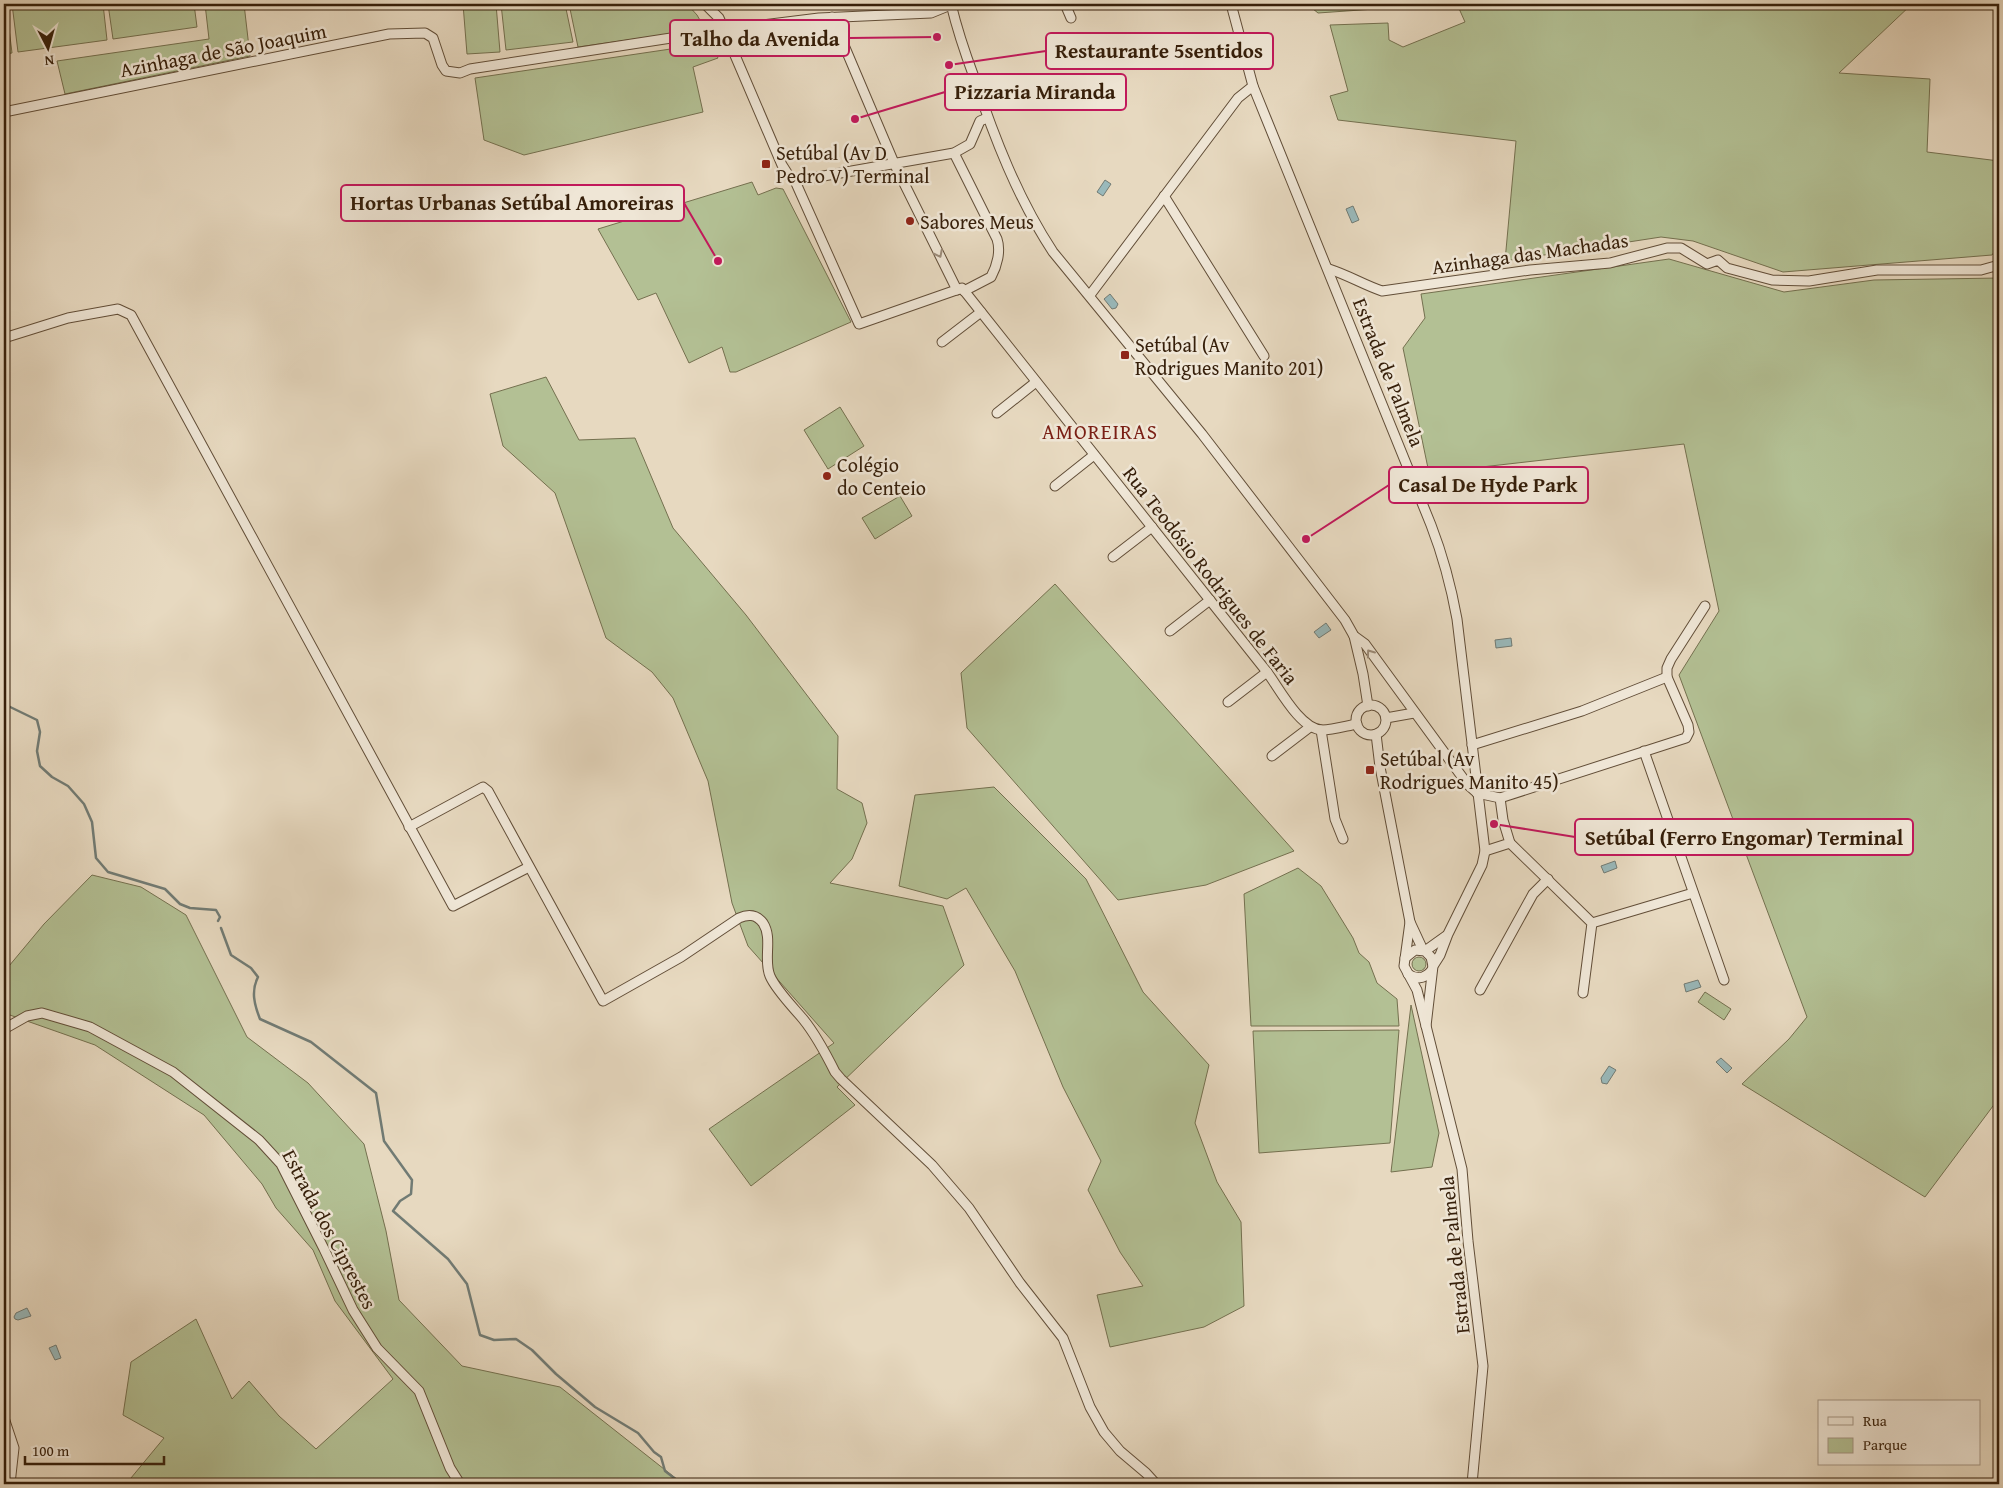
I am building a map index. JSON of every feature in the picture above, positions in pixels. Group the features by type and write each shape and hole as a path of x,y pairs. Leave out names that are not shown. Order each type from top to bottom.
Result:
{"street":[{"path":"705,4 719,18 782,165 789,176 795,181 859,324 961,290 991,277 997,259 999,245 997,238 954,153"},
{"path":"952,4 956,25 987,118 1035,225 1053,252 1202,434 1345,620 1354,636 1368,706"},
{"name":"Azinhaga de São Joaquim","path":"4,112 389,34 425,33 433,38 442,65 452,73 723,30 832,17 930,13 952,4"},
{"path":"1065,4 1071,18"},
{"name":"Estrada de Palmela","path":"1231,4 1254,86 1445,561 1457,618 1485,851 1482,865 1448,934 1440,955 1432,968 1426,1026"},
{"name":"Rua Teodósio Rodrigues de Faria","path":"832,17 894,163 961,290 981,312 1210,600 1267,672 1301,719 1310,727"},
{"path":"1090,295 1238,98 1254,86"},
{"path":"795,181 954,153 970,144 980,121 987,118"},
{"path":"1164,196 1264,356"},
{"name":"Azinhaga das Machadas","path":"1329,269 1382,291 1530,270 1610,263 1667,248 1681,248 1707,264 1718,260 1728,268 1772,280 1809,281 1877,270 1982,270 1999,265"},
{"path":"4,338 68,318 118,309 131,315 453,906 529,868"},
{"path":"942,342 981,312"},
{"path":"997,413 1036,382"},
{"path":"1055,486 1094,455"},
{"path":"1113,557 1152,527"},
{"path":"1170,631 1210,600"},
{"path":"1354,636 1365,644 1414,713 1477,793 1500,798 1686,738 1690,732 1667,677 1667,668 1705,606"},
{"path":"1228,702 1267,672"},
{"path":"1472,745 1582,711 1667,677"},
{"path":"1368,706 1381,710 1386,718 1385,726 1376,734 1371,735 1362,732 1357,724 1360,711 1368,706"},
{"path":"1386,718 1414,713"},
{"path":"1272,756 1310,727 1321,730 1357,724"},
{"path":"1321,730 1336,819 1343,839"},
{"path":"1376,734 1380,767 1410,922 1424,951 1431,957 1432,968 1425,977 1421,978 1412,977 1404,966 1410,922"},
{"path":"1644,751 1724,980"},
{"path":"409,827 483,787 488,791 602,1001 681,957 739,918 753,915 758,919 766,930 767,966 772,980 805,1020 836,1072 841,1079 932,1165 969,1208 1020,1283 1063,1338 1090,1407 1104,1432 1120,1451 1156,1484"},
{"path":"1500,798 1503,820 1510,843 1592,923"},
{"path":"1485,851 1510,843"},
{"path":"1480,990 1533,894 1548,879"},
{"path":"1592,923 1693,893"},
{"path":"1583,993 1592,923"},
{"name":"Estrada de Palmela","path":"1424,951 1448,934"},
{"path":"1405,958 1414,950 1424,951"},
{"name":"Estrada de Palmela","path":"1408,974 1417,990 1462,1169 1468,1241 1481,1344 1482,1385 1472,1484"},
{"name":"Estrada dos Ciprestes","path":"4,1029 27,1016 42,1013 90,1027 173,1072 259,1140 281,1164 353,1310 377,1348 419,1391 450,1468 460,1484"},
{"path":"4,1418 14,1448 10,1484"}],"green space":[{"path":"4,4 6,4 12,53 4,54"},
{"path":"12,4 103,4 107,40 18,52"},
{"path":"108,4 194,4 197,27 113,39"},
{"path":"205,4 244,4 250,56 65,94 57,61 209,39"},
{"path":"463,4 496,4 500,52 467,54"},
{"path":"501,4 565,4 573,42 506,50"},
{"path":"569,4 687,4 697,15 705,29 578,47"},
{"path":"1307,4 1408,4 1403,7 1318,13"},
{"path":"1457,4 1912,4 1839,73 1930,79 1927,152 1999,161 1999,245 1992,255 1783,272 1693,241 1661,237 1505,261 1516,141 1338,120 1330,96 1348,91 1330,25 1388,23 1389,40 1403,47 1465,22"},
{"path":"711,43 718,58 693,67 703,112 524,155 484,140 475,78"},
{"path":"752,182 758,195 776,188 783,189 851,322 736,372 730,372 722,347 689,363 656,293 638,300 598,229"},
{"path":"1669,259 1784,292 1874,280 1999,278 1999,1098 1925,1197 1742,1084 1789,1039 1807,1017 1679,675 1719,611 1684,444 1429,473 1403,348 1425,318 1421,294"},
{"path":"546,377 579,440 635,438 673,528 746,615 838,736 837,789 862,803 867,823 852,859 830,883 943,906 964,965 837,1087 855,1105 751,1186 709,1129 834,1043 748,946 732,903 708,781 673,698 652,672 606,638 555,493 503,446 490,394"},
{"path":"840,407 864,446 828,469 804,430"},
{"path":"900,496 912,516 875,539 862,518"},
{"path":"1055,584 1294,851 1206,885 1118,900 967,728 961,673"},
{"path":"994,787 1086,879 1143,992 1209,1065 1195,1123 1217,1182 1241,1222 1244,1306 1204,1327 1110,1347 1097,1295 1143,1286 1120,1252 1088,1190 1101,1161 1063,1087 1015,971 966,888 947,899 899,886 915,795"},
{"path":"1298,868 1321,886 1353,938 1359,953 1369,962 1377,983 1397,999 1399,1026 1251,1026 1244,894"},
{"path":"92,875 141,887 186,915 247,1037 308,1083 364,1144 386,1231 399,1300 462,1366 560,1387 683,1484 126,1484 164,1438 123,1415 131,1362 196,1319 232,1399 249,1381 279,1416 316,1449 393,1379 335,1301 313,1250 276,1208 262,1184 204,1115 95,1045 7,1014 4,995 4,972 44,924"},
{"path":"1419,957 1424,959 1426,964 1424,969 1419,971 1414,969 1412,964 1414,959"},
{"path":"1705,992 1731,1009 1724,1020 1698,1002"},
{"path":"1411,1005 1439,1133 1432,1167 1391,1172"},
{"path":"1399,1030 1390,1143 1259,1153 1253,1031"}],"water":[{"path":"1105,180 1111,184 1103,196 1097,192"},
{"path":"1353,206 1359,220 1352,223 1346,209"},
{"path":"1110,294 1118,304 1116,308 1112,309 1104,299"},
{"path":"1326,623 1331,630 1319,638 1314,632"},
{"path":"1511,638 1512,646 1496,648 1495,640"},
{"path":"1615,861 1617,868 1604,873 1601,866"},
{"path":"1698,980 1701,987 1686,992 1684,984"},
{"path":"1721,1058 1732,1068 1727,1073 1716,1062"},
{"path":"1609,1066 1616,1070 1607,1084 1602,1083 1601,1078"},
{"path":"27,1308 31,1316 18,1320 15,1319 16,1313"},
{"path":"56,1345 61,1358 55,1360 49,1348"}],"waterway":[{"path":"4,704 37,720 40,732 37,751 40,766 52,777 68,786 84,804 92,822 96,858 108,872 165,889 180,904 190,908 216,910 220,917 218,921"},
{"path":"221,928 231,955 251,968 258,977 254,998 260,1019 311,1042 376,1093 384,1141 412,1180 411,1194 400,1201 393,1211 448,1259 467,1284 480,1335 494,1340 516,1339 532,1350 556,1374 595,1407 638,1433 654,1452 661,1457 665,1471 682,1484"}],"place":[{"name":"Talho da Avenida","path":"937,37"},
{"name":"Restaurante 5sentidos","path":"949,65"},
{"name":"Pizzaria Miranda","path":"855,119"},
{"name":"Setúbal (Av D Pedro V) Terminal","path":"766,164"},
{"name":"Sabores Meus","path":"910,221"},
{"name":"Hortas Urbanas Setúbal Amoreiras","path":"718,261"},
{"name":"Setúbal (Av Rodrigues Manito 201)","path":"1125,355"},
{"name":"Colégio do Centeio","path":"827,476"},
{"name":"Casal De Hyde Park","path":"1306,539"},
{"name":"Setúbal (Av Rodrigues Manito 45)","path":"1370,770"},
{"name":"Setúbal (Ferro Engomar) Terminal","path":"1494,824"}],"district":[{"name":"AMOREIRAS","path":"1100,431"}]}
